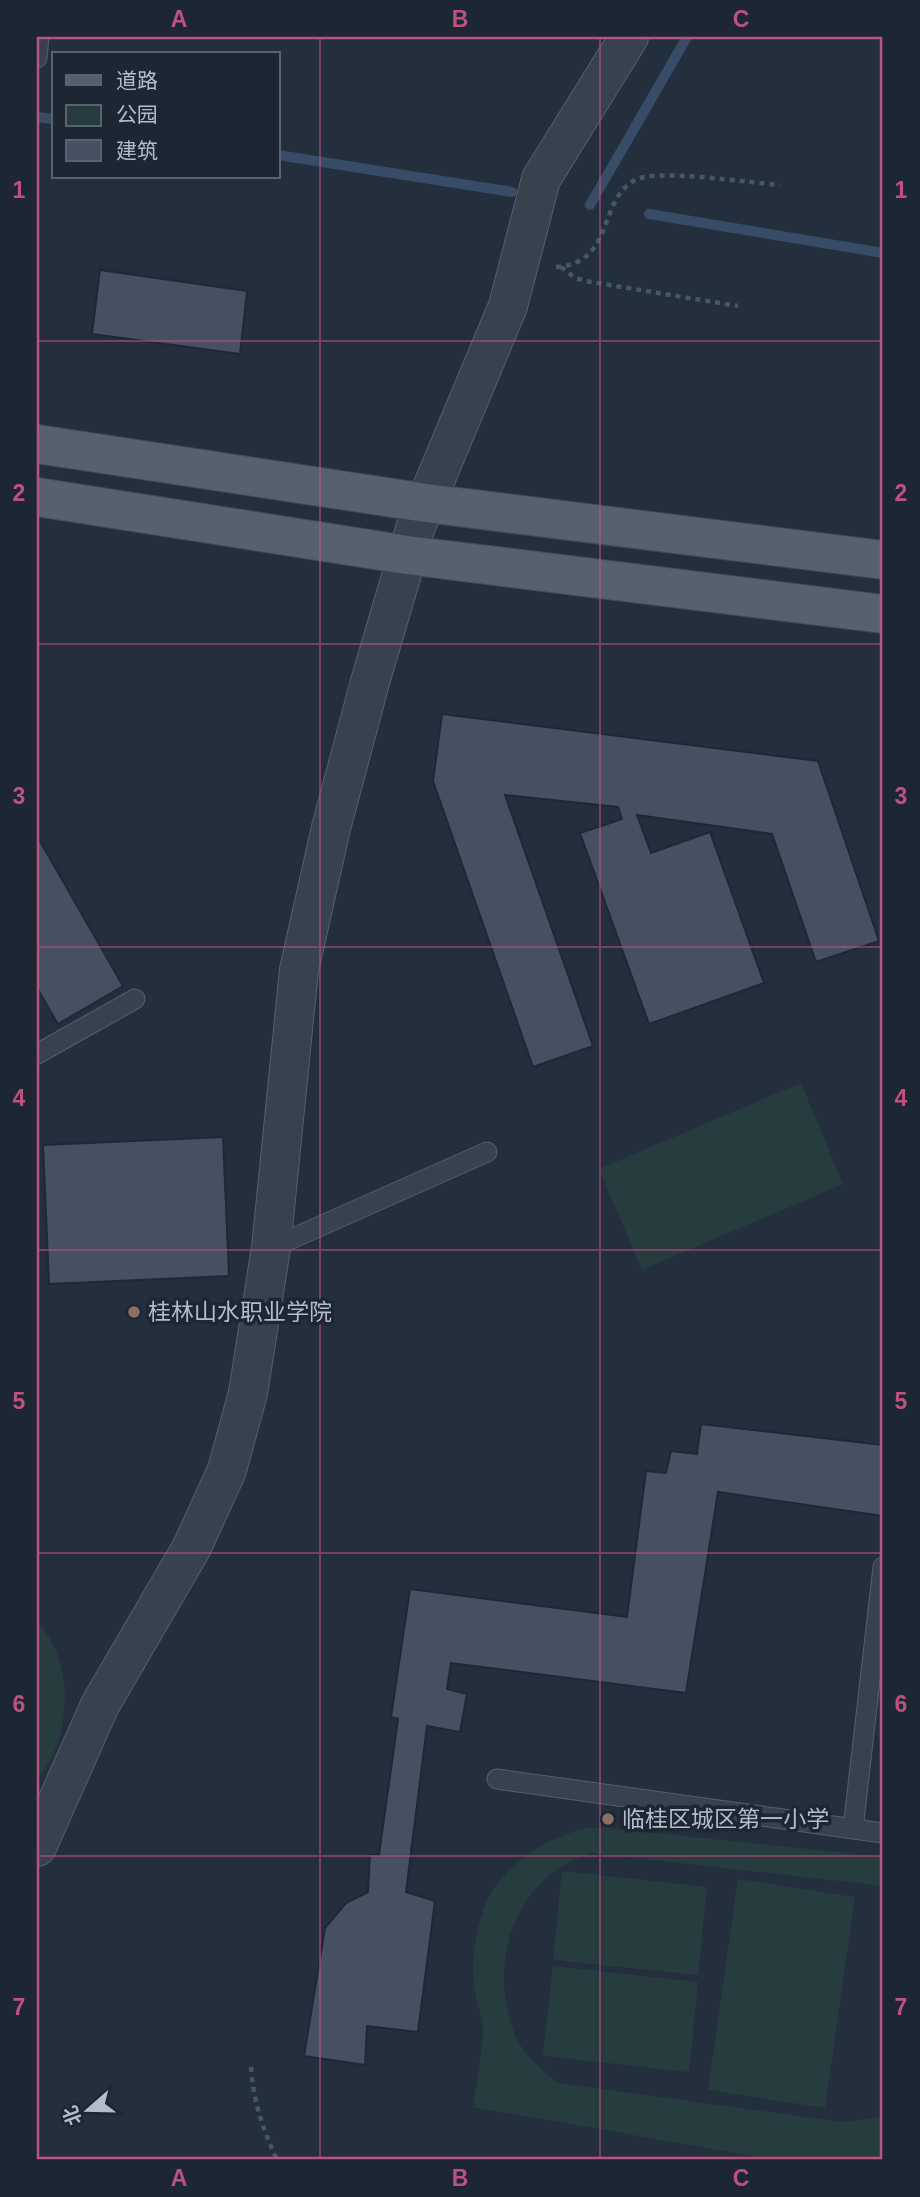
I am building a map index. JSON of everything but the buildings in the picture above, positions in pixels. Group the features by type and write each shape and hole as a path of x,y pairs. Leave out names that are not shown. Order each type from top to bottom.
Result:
{"main road":[{"path":"37,444 426,503 883,560"},
{"path":"37,497 407,555 883,614"}],"street":[{"path":"37,1847 100,1705 192,1548 227,1471 248,1393 271,1248 293,1015 310,914 370,682 407,555 426,503 494,346 520,268 545,170 603,83 629,37"}],"lane":[{"path":"37,58 39,37"},
{"path":"37,1054 135,999"},
{"path":"271,1248 487,1152"},
{"path":"853,1829 883,1567"},
{"path":"497,1779 883,1833"}],"path":[{"path":"520,268 560,267 579,261 598,244 619,196 634,180 662,175 780,185"},
{"path":"560,267 575,278 591,282 738,306"},
{"path":"251,2067 252,2093 258,2116 276,2160"}],"green space":[{"path":"801,1083 843,1184 642,1270 599,1169"},
{"path":"37,1623 50,1639 58,1657 65,1701 57,1744 49,1763 37,1779"},
{"path":"600,1827 883,1857 883,1886 591,1853 565,1864 544,1880 527,1900 507,1949 504,1976 506,2003 516,2038 526,2053 559,2083 842,2122 883,2117 883,2160 776,2160 473,2107 483,2032 473,1981 473,1965 478,1927 487,1901 506,1873 534,1850 567,1834"},
{"path":"562,1871 707,1887 698,1975 553,1960"},
{"path":"738,1879 855,1897 825,2108 708,2090"},
{"path":"553,1966 698,1982 689,2072 543,2056"}],"waterway":[{"path":"590,205 687,37"},
{"path":"37,117 52,119"},
{"path":"280,155 512,192"},
{"path":"649,214 883,253"}],"place":[{"name":"桂林山水职业学院","path":"134,1312"},
{"name":"临桂区城区第一小学","path":"608,1819"}]}
